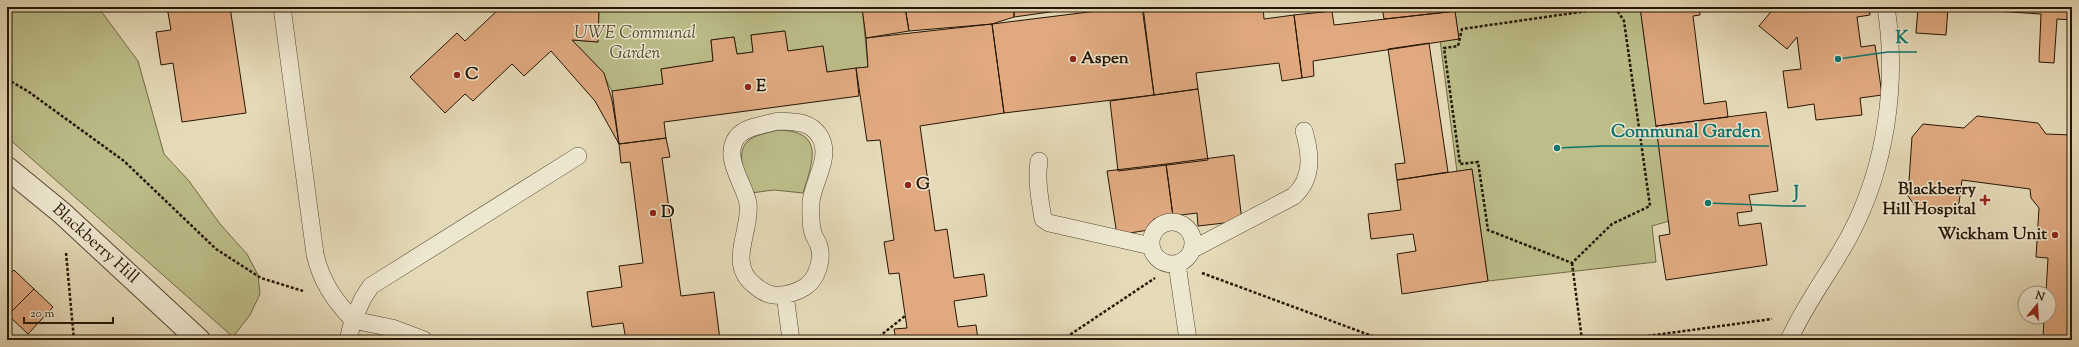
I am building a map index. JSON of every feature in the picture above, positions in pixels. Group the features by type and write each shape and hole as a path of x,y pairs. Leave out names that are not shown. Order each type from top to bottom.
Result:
{"street":[{"name":"Blackberry Hill","path":"7,168 62,213 199,340"}],"lane":[{"path":"282,7 315,254 319,272 336,302 353,320 392,328 424,340"},
{"path":"1789,340 1800,316 1851,234 1872,184 1885,129 1888,101 1890,48 1886,7"},
{"path":"778,121 800,122 814,128 822,140 824,150 811,201 812,231 820,247 820,260 816,273 809,284 798,292 785,295 772,295 760,290 750,282 743,271 740,258 746,230 748,204 732,156 732,148 737,137 746,129 778,121"},
{"path":"1193,249 1194,242 1189,229 1177,222 1163,224 1158,228 1151,240 1151,246 1158,258 1164,262 1177,264 1184,261 1193,249 1294,196 1302,189 1309,169 1308,144 1304,131"},
{"path":"348,340 353,320 363,298 371,286 578,156"},
{"path":"1038,161 1037,171 1041,207 1043,218 1049,223 1151,246"},
{"path":"1177,264 1188,340"},
{"path":"785,295 791,340"}],"path":[{"path":"1615,7 1624,21 1650,206 1612,224 1572,263 1488,230 1478,162 1460,164 1444,48 1458,46 1462,29 1615,7"},
{"path":"7,79 29,92 124,161 216,249 261,278 336,302"},
{"path":"66,252 74,340"},
{"path":"1572,263 1582,340"},
{"path":"1062,340 1177,264 1383,340"},
{"path":"875,340 905,316"},
{"path":"1618,340 1800,316"}],"green space":[{"path":"7,7 98,7 138,61 164,154 189,181 220,224 247,254 258,275 260,294 250,315 233,337 7,137"},
{"name":"UWE Communal Garden","path":"599,7 862,7 868,67 827,72 823,46 788,51 784,31 751,35 753,52 737,54 734,37 711,40 713,61 661,69 663,84 612,91 601,70 572,40 598,42"},
{"path":"1495,7 1640,7 1669,221 1652,226 1656,262 1488,281 1472,169 1457,172 1440,40 1459,39 1455,11"},
{"path":"778,130 793,132 803,136 809,142 812,150 812,159 803,193 774,190 751,193 742,163 743,148 747,142 754,137"}],"building":[{"path":"167,7 230,7 246,113 182,122 173,63 161,65 156,32 171,30"},
{"name":"C","path":"501,7 599,7 598,42 572,40 604,73 612,100 619,144 595,101 551,51 524,76 512,64 473,101 465,94 445,113 410,77 457,33 465,41"},
{"path":"862,7 905,7 909,31 866,38"},
{"path":"905,7 1021,7 1021,9 1014,10 1014,17 992,24 909,31"},
{"path":"1021,7 1086,7 1014,17 1014,10 1021,9"},
{"name":"Aspen","path":"1129,7 1143,7 1154,95 1004,113 992,24"},
{"name":"Aspen","path":"1142,7 1263,7 1264,19 1294,15 1302,78 1282,81 1279,63 1196,73 1198,89 1154,95"},
{"path":"1382,7 1495,7 1384,19"},
{"path":"1640,7 1699,7 1700,15 1693,16 1704,104 1726,101 1728,117 1656,126"},
{"path":"1775,7 1869,7 1870,15 1857,17 1861,47 1875,45 1882,95 1860,98 1862,115 1816,120 1814,104 1788,108 1783,71 1801,69 1797,37 1787,49 1759,26"},
{"path":"1906,7 2072,7 2072,20 2057,19 2054,63 2039,62 2041,14 1948,8 1946,35 1916,33 1918,8"},
{"path":"1332,11 1334,25 1455,11 1459,39 1313,61 1314,76 1302,78 1294,15"},
{"name":"G","path":"992,24 1004,113 920,126 935,231 947,229 954,278 984,274 987,296 954,301 958,327 976,325 978,340 896,340 894,329 907,328 899,273 889,274 884,242 894,240 880,140 867,141 856,68 868,67 866,38"},
{"name":"E","path":"785,31 788,51 823,46 827,72 856,68 859,96 664,122 666,138 619,144 612,91 663,84 661,69 713,61 711,40 734,37 737,54 753,52 751,35"},
{"path":"1429,43 1448,172 1397,180 1395,164 1405,163 1388,49"},
{"path":"1198,89 1208,160 1118,171 1110,101"},
{"path":"1766,112 1778,191 1749,195 1752,211 1737,213 1739,226 1761,223 1767,265 1666,280 1659,236 1670,234 1656,126"},
{"name":"Wickham Unit","path":"1977,116 2038,123 2046,134 2072,135 2072,340 2043,340 2044,325 2057,325 2057,285 2046,285 2048,258 2036,257 2039,208 2031,198 2030,189 1962,180 1959,203 1948,213 1918,210 1908,196 1912,137 1923,124 1964,128"},
{"name":"D","path":"666,138 670,157 662,158 681,296 714,292 720,340 626,340 623,323 592,327 587,292 622,287 619,266 643,263 630,162 621,163 619,144"},
{"path":"1234,155 1242,221 1198,226 1197,213 1173,216 1166,164"},
{"path":"1166,164 1173,216 1154,219 1155,229 1117,235 1107,171"},
{"path":"1472,169 1488,281 1402,294 1397,254 1416,251 1413,234 1371,239 1368,214 1401,210 1397,180"},
{"path":"14,270 34,289 8,315 7,277"},
{"path":"34,289 53,307 28,334 8,315"},
{"path":"308,336 313,340 304,340"}],"place":[{"name":"Aspen","path":"1073,59"},
{"name":"K","path":"1838,59"},
{"name":"C","path":"457,75"},
{"name":"E","path":"748,87"},
{"name":"Communal Garden","path":"1557,148"},
{"name":"G","path":"908,185"},
{"name":"Blackberry Hill Hospital","path":"1985,200"},
{"name":"J","path":"1708,203"},
{"name":"D","path":"653,213"},
{"name":"Wickham Unit","path":"2055,235"}]}
